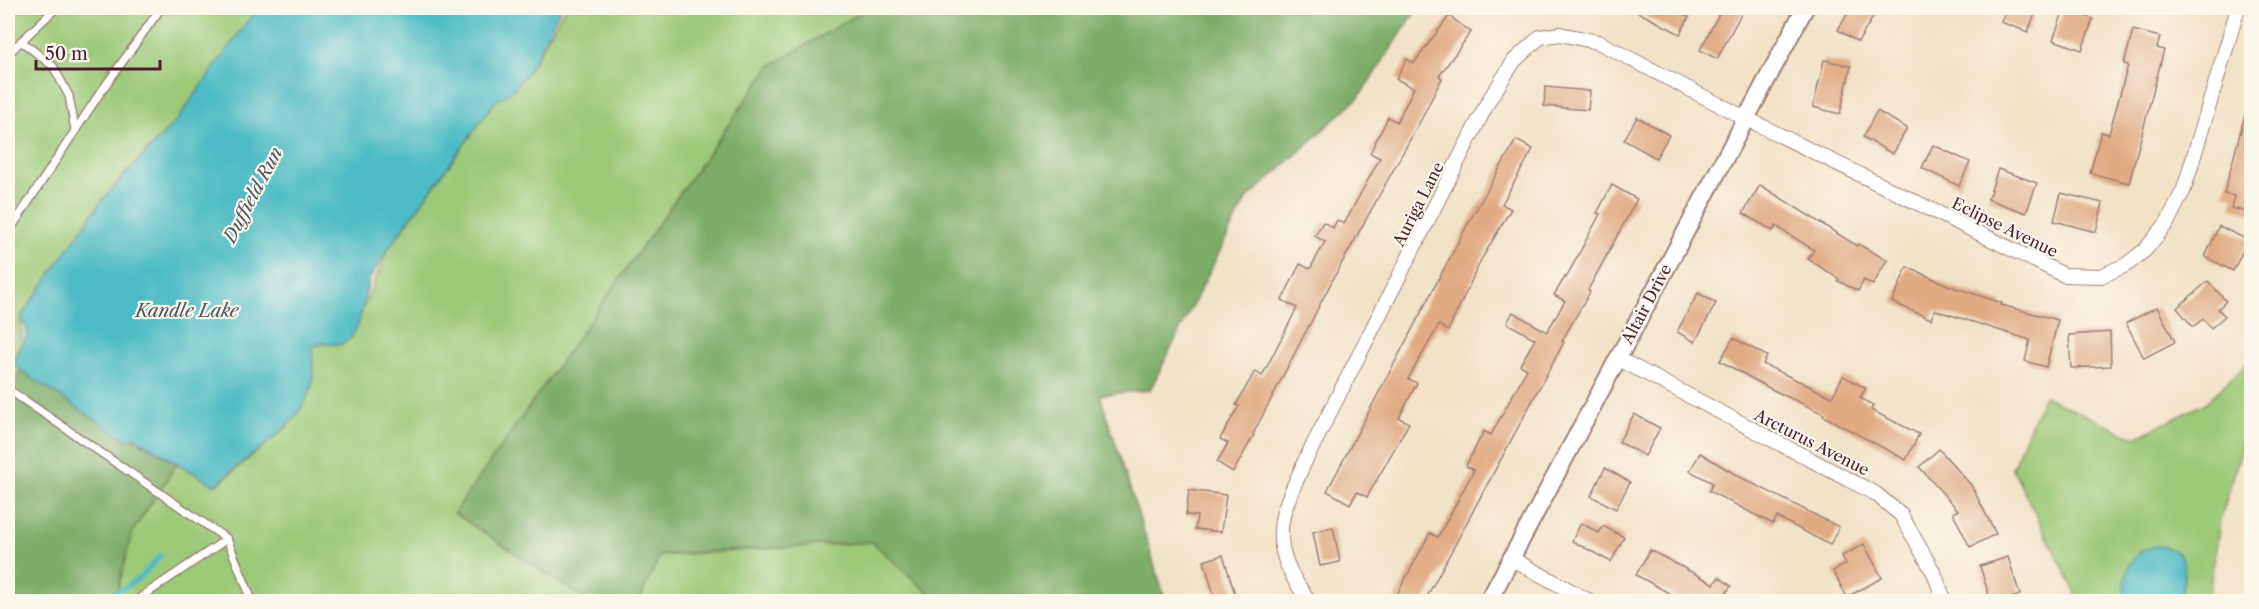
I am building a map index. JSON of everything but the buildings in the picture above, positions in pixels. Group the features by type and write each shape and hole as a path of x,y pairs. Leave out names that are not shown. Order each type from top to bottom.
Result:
{"street":[{"name":"Altair Drive","path":"1488,602 1805,8"},
{"name":"Eclipse Avenue","path":"1745,118 2064,275 2101,276 2126,265 2145,250 2167,223 2184,189 2238,8"},
{"name":"Auriga Lane","path":"1310,602 1291,573 1283,547 1281,528 1294,486 1489,100 1514,60 1540,37 1560,34 1579,37 1598,42 1745,118"},
{"name":"Arcturus Avenue","path":"1617,358 1876,494 1901,515 1934,573 1945,602"},
{"path":"1512,560 1591,602"}],"lane":[{"path":"8,54 56,8"},
{"path":"8,233 75,130 161,8"},
{"path":"21,42 53,66 69,96 75,130"},
{"path":"8,389 228,539 250,595 234,602"},
{"path":"134,602 228,539"}],"green space":[{"path":"8,8 261,8 177,120 117,182 22,315 21,371 9,391 8,389"},
{"path":"565,8 869,8 770,66 454,513 588,601 100,602 118,589 132,532 177,464 218,484 289,425 314,346 351,338 388,249 494,103 528,72"},
{"path":"869,8 966,13 964,8 1418,8 1359,97 1245,201 1150,390 1100,395 1166,601 929,601 928,592 872,542 660,555 639,601 588,601 454,513 770,66"},
{"path":"896,8 964,8 967,14"},
{"path":"2251,360 2251,417 2220,521 2208,601 2080,601 2012,468 2044,396 2135,438 2204,404"},
{"path":"21,371 177,464 132,532 118,589 100,601 8,601 8,389"},
{"path":"872,542 928,592 929,602 639,602 659,556"}],"water":[{"name":"Kandle Lake","path":"257,8 561,8 528,72 514,89 494,103 388,249 370,278 358,325 351,338 340,345 322,343 314,346 311,388 294,418 282,431 214,485 134,437 128,441 21,371 15,361 26,336 22,315 103,199 177,120"},
{"path":"2155,546 2167,548 2181,557 2184,572 2181,601 2124,601 2129,567 2138,554"}],"waterway":[{"name":"Duffield Run","path":"103,602 141,577 160,556"}]}
